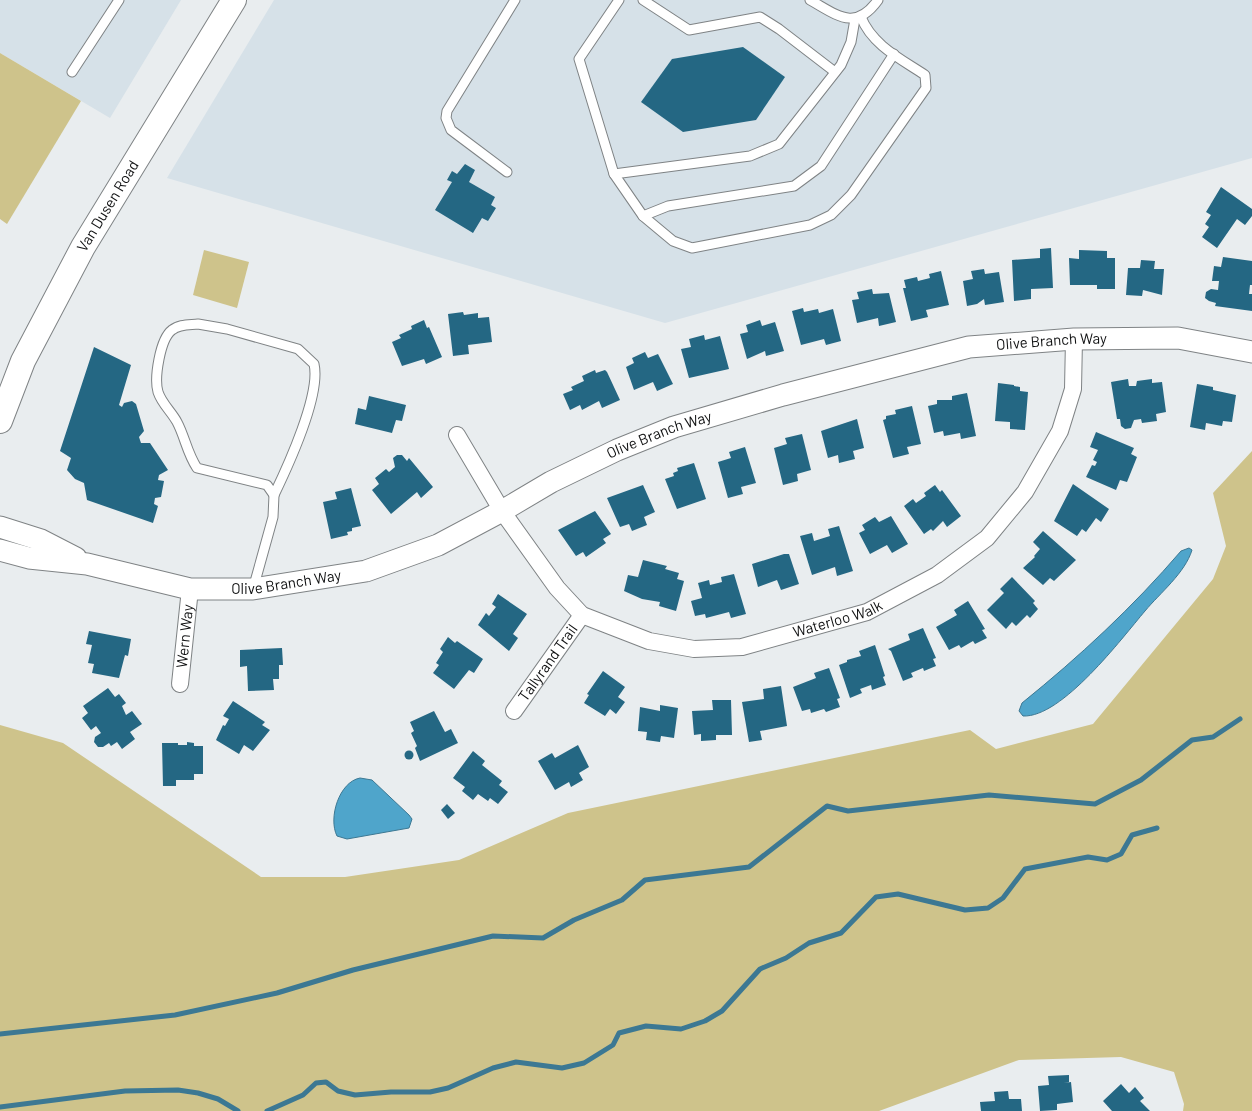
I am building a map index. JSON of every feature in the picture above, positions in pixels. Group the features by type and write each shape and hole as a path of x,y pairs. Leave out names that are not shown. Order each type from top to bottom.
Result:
{"main road":[{"name":"Van Dusen Road","path":"0,421 23,361 83,247 234,0"}],"street":[{"name":"Olive Branch Way","path":"0,550 29,558 87,564 190,588 253,590 366,571 438,544 502,511 551,482 616,450 674,428 765,400 969,347 1074,338 1178,338 1252,352"},
{"name":"Waterloo Walk","path":"457,435 502,511 557,588 582,615 649,641 694,649 742,647 868,612 937,575 987,538 1030,485 1063,423 1073,389 1074,338"},
{"name":"Olive Branch Way","path":"0,527 41,540 87,564"},
{"name":"Wern Way","path":"180,684 190,588"},
{"name":"Tallyrand Trail","path":"514,711 582,615"}],"lane":[{"path":"72,72 119,0"},
{"path":"507,172 451,130 446,118 447,111 515,0"},
{"path":"619,0 579,59 614,174 643,216 672,241 692,248 810,225 831,215 851,195 926,88 925,76 869,34 858,18"},
{"path":"643,0 689,30 760,17 779,29 835,72"},
{"path":"810,0 845,18 858,18"},
{"path":"614,174 750,156 779,144 847,54 858,18 878,0"},
{"path":"643,216 668,206 794,186 821,166 894,54"},
{"path":"253,590 272,516 274,494 288,466 315,387 314,364 298,349 227,329 198,324 177,326 170,331 164,346 156,379 162,401 176,420 187,453 196,468 267,485 274,494"}],"shaded area":[{"path":"0,0 181,0 110,118 0,53"},
{"path":"274,0 1252,0 1252,158 665,323 167,178"},
{"path":"0,53 81,101 7,224 0,219"},
{"path":"204,250 249,262 237,308 193,295"},
{"path":"1252,451 1252,1111 1183,1111 1184,1104 1174,1072 1121,1057 1019,1060 879,1111 0,1111 0,725 63,743 261,877 345,877 459,860 568,813 970,730 996,749 1093,724 1213,579 1226,546 1213,493"}],"water":[{"path":"1189,548 1192,550 1189,558 1178,575 1107,657 1073,691 1055,704 1038,713 1023,716 1019,711 1022,703 1105,631 1181,551"},
{"path":"360,778 372,780 409,815 412,819 409,828 347,839 337,836 334,820 337,802 346,786"}],"building":[{"path":"743,47 785,77 756,120 683,132 641,102 672,59"},
{"path":"465,164 475,170 469,182 495,197 491,205 496,208 488,221 482,218 473,233 435,210 452,182 447,180 452,171 457,174"},
{"path":"1221,187 1252,209 1252,216 1245,225 1237,219 1217,248 1202,237 1209,227 1205,224 1211,215 1206,212"},
{"path":"1051,248 1053,288 1031,289 1031,299 1014,301 1012,260 1040,258 1040,249"},
{"path":"1079,250 1107,251 1107,258 1115,258 1115,289 1097,289 1097,285 1070,285 1069,258 1079,259"},
{"path":"1223,257 1252,261 1252,285 1250,285 1249,294 1252,294 1252,311 1215,306 1216,303 1205,298 1206,292 1211,289 1218,290 1219,281 1212,281 1214,266 1221,267"},
{"path":"1141,260 1155,261 1154,269 1164,269 1162,295 1143,290 1142,296 1126,295 1128,268 1140,268"},
{"path":"984,269 985,274 999,272 1004,302 985,305 984,299 977,304 967,306 963,281 973,279 971,271"},
{"path":"941,271 949,305 926,310 928,317 911,321 903,288 906,288 904,280 917,277 918,281 930,278 929,274"},
{"path":"872,289 873,294 889,293 896,322 879,326 878,318 857,323 852,300 859,299 857,292"},
{"path":"803,308 804,312 818,309 819,313 833,309 841,341 826,345 824,339 801,345 792,311"},
{"path":"463,312 464,315 478,313 478,318 489,317 492,342 468,345 469,354 453,356 448,314"},
{"path":"424,320 442,357 426,364 424,359 402,366 392,342 401,338 399,335 412,329 411,326"},
{"path":"760,320 762,326 775,322 784,351 766,356 765,351 747,359 740,334 748,332 746,325"},
{"path":"704,335 705,340 720,336 729,369 689,378 681,349 691,347 689,339"},
{"path":"94,347 131,365 119,405 122,407 124,403 132,401 136,404 144,431 139,437 141,443 150,443 168,470 159,475 158,480 164,481 161,497 155,498 154,504 158,506 153,523 87,500 84,483 75,479 67,470 71,458 60,451"},
{"path":"645,352 648,358 658,354 673,384 657,391 653,382 634,390 626,367 634,363 632,358"},
{"path":"595,370 596,373 605,370 607,372 620,400 602,408 599,401 582,410 580,405 570,410 563,394 573,390 571,387 584,381 582,376"},
{"path":"1128,379 1129,386 1136,386 1137,381 1152,379 1152,383 1162,382 1166,412 1156,414 1157,421 1142,423 1141,419 1134,420 1131,428 1125,429 1121,426 1120,419 1117,419 1111,382"},
{"path":"998,383 1014,385 1020,387 1020,391 1028,392 1025,430 1010,429 1010,422 995,421"},
{"path":"1197,384 1236,395 1232,422 1223,421 1222,426 1206,423 1205,430 1190,427"},
{"path":"967,393 976,436 961,439 960,433 944,436 943,431 934,433 928,406 937,404 937,400 952,400 952,396"},
{"path":"369,396 406,405 402,421 396,420 392,433 355,424 358,408 366,410"},
{"path":"912,406 921,444 907,447 909,454 893,458 883,420 886,419 886,416 896,414 895,410"},
{"path":"857,419 864,448 853,451 855,459 839,463 838,455 828,458 821,431"},
{"path":"1096,432 1134,448 1131,454 1137,457 1127,482 1120,480 1116,490 1086,477 1092,465 1095,466 1097,462 1093,460 1098,450 1090,447"},
{"path":"802,434 811,470 797,474 798,481 783,485 774,448 787,444 785,438"},
{"path":"745,447 756,483 741,487 743,494 728,498 718,462 731,458 729,452"},
{"path":"397,455 402,455 407,461 409,458 433,487 421,498 417,492 391,514 372,490 379,484 375,478 386,469 389,472 395,467 393,458"},
{"path":"694,463 706,499 677,509 665,479 674,476 673,473 678,471 677,468"},
{"path":"1073,484 1109,509 1101,522 1096,518 1086,532 1082,529 1077,536 1054,521"},
{"path":"643,485 655,512 644,517 647,525 632,531 629,524 620,527 607,498"},
{"path":"935,485 940,492 942,490 961,516 947,527 943,521 933,531 931,529 924,534 904,506 913,499 916,503 926,496 924,493"},
{"path":"351,488 361,526 352,528 352,531 347,532 348,535 331,539 323,502 337,499 335,492"},
{"path":"595,511 611,534 603,539 606,543 586,557 583,552 576,556 558,530"},
{"path":"891,516 908,544 892,553 887,545 870,554 859,533 865,530 862,525 875,517 879,522"},
{"path":"839,526 853,571 837,576 835,567 812,575 800,536 812,533 814,541 830,536 828,529"},
{"path":"1043,531 1076,560 1054,581 1050,578 1043,585 1023,568 1035,557 1040,549 1033,542"},
{"path":"789,554 799,584 781,590 777,580 758,587 752,564"},
{"path":"643,560 667,566 665,569 679,573 677,579 684,581 676,611 659,606 660,602 642,599 624,591 628,575 638,577"},
{"path":"734,574 746,614 731,618 729,612 706,618 705,614 695,616 691,601 702,598 698,583 709,580 710,585 722,582 721,577"},
{"path":"1012,577 1035,601 1033,603 1038,609 1030,618 1027,615 1016,626 1012,622 1006,629 987,610 1004,593 1000,589"},
{"path":"498,594 527,614 513,634 518,638 509,651 478,625 486,613 489,616 496,607 492,604"},
{"path":"968,601 985,629 982,630 987,638 975,644 973,641 961,648 959,645 949,650 936,627 957,615 954,610"},
{"path":"923,628 936,658 933,659 936,666 924,671 923,668 911,673 913,677 903,681 891,651 888,649 910,640 908,634"},
{"path":"89,631 131,639 128,656 125,655 119,678 92,673 94,664 88,663 92,645 86,644"},
{"path":"448,637 483,659 474,673 469,670 454,689 433,673 439,665 436,663 443,652 440,649"},
{"path":"875,645 886,685 872,690 871,685 860,689 862,693 850,698 839,665 847,662 847,660 861,656 859,651"},
{"path":"282,648 283,665 279,665 279,679 273,679 274,690 248,691 247,666 240,667 240,650"},
{"path":"829,668 840,698 837,699 840,707 826,712 824,709 811,713 810,709 802,711 793,687 816,678 814,673"},
{"path":"603,671 625,687 618,697 625,702 616,714 610,709 605,716 584,703 589,695 587,694"},
{"path":"781,686 787,726 760,731 762,740 749,742 742,702 764,699 763,689"},
{"path":"108,688 115,697 119,694 126,703 122,706 126,715 132,711 142,724 130,732 135,739 122,749 117,742 111,746 109,743 103,747 98,747 94,742 95,737 101,733 96,726 91,730 82,718 88,713 83,706"},
{"path":"712,700 731,700 732,735 716,735 716,740 701,741 701,734 694,735 692,711 713,710"},
{"path":"233,701 265,722 262,725 270,730 253,751 244,745 239,754 216,740 223,725 225,726 229,719 223,716"},
{"path":"660,705 678,708 674,738 661,736 660,742 646,740 647,732 638,731 640,707 660,711"},
{"path":"434,711 445,732 451,729 458,743 420,761 415,748 417,746 411,733 414,731 410,722"},
{"path":"187,742 194,743 194,746 203,746 203,774 194,774 194,780 176,780 176,786 163,786 162,743 187,745"},
{"path":"578,745 589,767 579,773 583,780 571,787 569,782 555,790 538,761 552,753 555,758"},
{"path":"409,750 414,755 409,760 404,755"},
{"path":"473,751 485,761 482,765 502,781 499,785 508,792 498,804 490,798 488,801 478,794 473,800 462,791 465,787 453,778"},
{"path":"447,804 455,813 448,819 441,810"},
{"path":"1069,1075 1069,1082 1064,1083 1071,1082 1073,1102 1057,1104 1057,1110 1040,1111 1038,1086 1049,1085 1048,1076"},
{"path":"1121,1084 1129,1093 1135,1087 1144,1098 1140,1101 1150,1111 1112,1111 1103,1101"},
{"path":"1008,1091 1009,1099 1021,1099 1022,1111 981,1111 980,1102 995,1101 994,1092"}],"waterway":[{"path":"0,1034 175,1015 277,993 353,970 493,936 543,938 574,920 622,900 645,880 749,867 827,806 848,811 989,795 1095,804 1141,780 1192,740 1213,737 1240,719"},
{"path":"267,1111 303,1095 316,1083 326,1082 338,1091 355,1095 391,1092 430,1092 448,1088 493,1068 516,1062 562,1068 584,1063 613,1045 619,1033 646,1026 681,1029 705,1021 722,1011 760,969 786,958 809,943 841,933 876,897 898,894 965,910 988,908 1003,898 1025,869 1088,857 1107,860 1121,854 1132,835 1157,828"},
{"path":"0,1107 125,1091 178,1090 218,1099 238,1111"}]}
